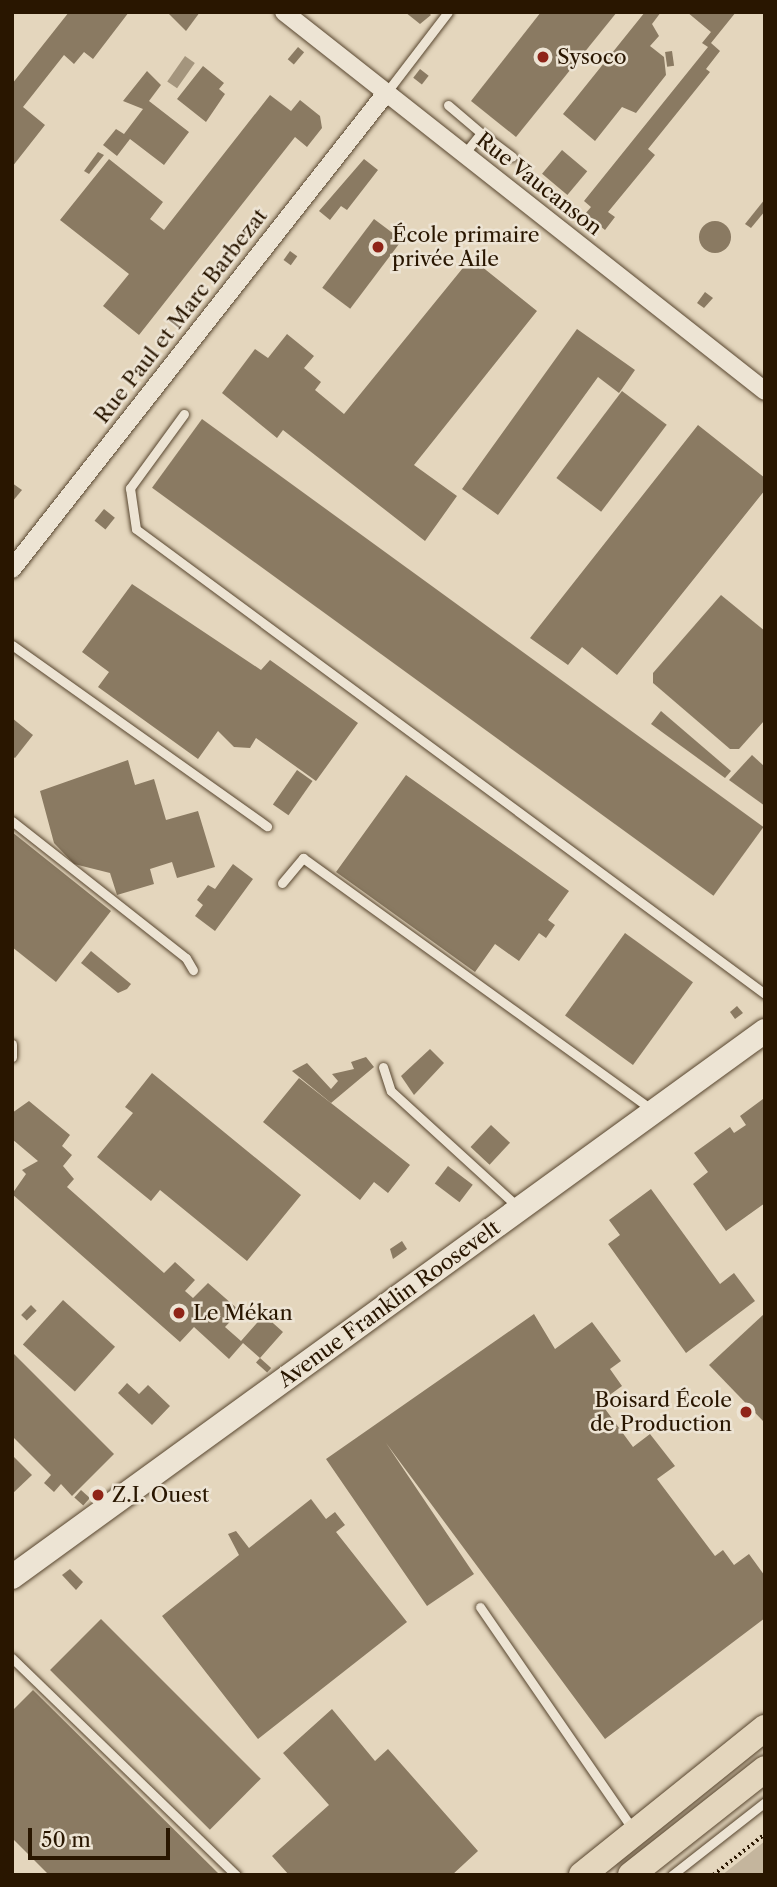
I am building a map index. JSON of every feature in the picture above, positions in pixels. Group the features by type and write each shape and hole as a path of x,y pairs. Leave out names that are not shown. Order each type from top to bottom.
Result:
{"main road":[{"path":"582,1875 765,1728"},
{"path":"631,1875 765,1769"}],"street":[{"name":"Rue Vaucanson","path":"284,12 765,391"},
{"name":"Rue Paul et Marc Barbezat","path":"12,569 386,93"},
{"name":"Avenue Franklin Roosevelt","path":"12,1577 765,1031"}],"lane":[{"path":"386,93 448,12"},
{"path":"448,105 512,156"},
{"path":"464,154 481,133"},
{"path":"184,414 130,488 136,529 765,994"},
{"path":"12,645 267,826"},
{"path":"12,821 186,958 193,970"},
{"path":"282,883 303,859 654,1111"},
{"path":"12,1044 12,1058"},
{"path":"383,1067 391,1091 520,1209"},
{"path":"480,1607 635,1833"},
{"path":"12,1658 236,1875"},
{"path":"672,1875 765,1801"}],"path":[{"path":"713,1875 765,1833"}],"shaded area":[{"path":"185,56 195,63 177,88 167,81"},
{"path":"765,1841 765,1875 722,1875"}],"building":[{"path":"69,12 129,12 93,59 84,52 74,64 64,55 23,107 45,125 12,167 12,84"},
{"path":"167,12 200,12 186,31"},
{"path":"405,12 428,12 431,15 420,24"},
{"name":"Sysoco","path":"541,12 617,12 516,137 471,101"},
{"path":"645,12 661,12 652,24 659,36 650,46 664,57 666,75 636,113 622,107 595,141 563,114"},
{"path":"687,12 736,12 711,43 720,51 706,69 710,72 648,149 655,155 608,212 615,217 605,230 585,214 591,207 584,201 708,47 702,43 711,32"},
{"path":"298,47 304,52 294,64 288,59"},
{"path":"672,51 674,66 667,67 665,52"},
{"path":"203,66 224,83 219,89 225,94 206,122 177,99"},
{"path":"420,69 429,76 422,84 413,78"},
{"path":"147,71 161,85 149,101 189,132 164,165 130,139 117,156 103,145 116,129 124,134 143,109 123,101"},
{"path":"270,95 291,111 300,100 320,116 322,128 307,147 295,137 139,335 103,306 129,274 60,220 109,159 163,202 150,219 164,230"},
{"path":"562,150 587,171 567,195 542,174"},
{"path":"98,152 104,155 89,174 84,171"},
{"path":"364,159 378,170 347,210 341,206 330,220 319,211"},
{"path":"765,199 765,211 751,228 745,224"},
{"path":"374,219 402,240 350,309 322,288"},
{"path":"715,221 726,226 731,237 726,248 715,253 704,248 699,237 704,226"},
{"path":"290,251 297,256 291,265 284,260"},
{"path":"471,258 537,311 414,465 457,496 425,541 283,430 277,438 222,393 255,349 268,358 287,334 314,356 304,368 321,382 315,390 344,414"},
{"path":"705,292 713,298 704,308 697,303"},
{"path":"577,329 635,370 619,393 598,377 498,515 462,489"},
{"path":"622,391 667,425 601,512 556,478"},
{"path":"202,419 763,827 713,896 152,488"},
{"path":"698,425 765,478 765,490 617,675 582,647 568,665 530,638"},
{"path":"12,483 22,490 12,502"},
{"path":"104,509 115,518 105,529 95,521"},
{"path":"132,584 261,670 270,660 358,723 316,781 256,738 250,748 234,747 218,731 198,759 98,687 109,672 82,652"},
{"path":"721,595 765,631 765,720 739,749 730,749 653,683 653,673"},
{"path":"661,711 731,771 725,778 651,724"},
{"path":"12,718 33,735 15,758 12,756"},
{"path":"752,755 765,767 765,806 729,780"},
{"path":"128,760 135,785 154,779 166,820 198,811 215,867 177,878 172,862 150,869 154,884 117,895 110,873 74,864 54,843 40,791"},
{"path":"297,770 313,781 288,815 273,804"},
{"path":"406,775 569,891 548,920 555,925 546,938 539,933 519,961 495,944 475,972 336,872"},
{"path":"12,832 111,911 56,982 12,947"},
{"path":"233,864 253,879 215,931 195,916 203,905 197,900 208,885 215,889"},
{"path":"625,933 693,982 633,1065 565,1016"},
{"path":"91,951 131,984 127,989 118,993 81,963"},
{"path":"737,1006 743,1013 735,1019 730,1012"},
{"path":"430,1049 444,1063 414,1095 401,1076"},
{"path":"366,1057 374,1067 331,1103 292,1071 307,1063 331,1089 338,1081 332,1074 354,1069 351,1062"},
{"path":"152,1073 301,1195 247,1261 160,1190 151,1201 97,1157 133,1113 125,1107"},
{"path":"299,1078 410,1165 388,1193 374,1182 360,1200 263,1122"},
{"path":"763,1099 765,1203 726,1231 693,1184 708,1172 694,1153 730,1127 734,1133 746,1125 740,1116"},
{"path":"29,1101 70,1135 62,1146 72,1155 63,1166 74,1179 67,1187 164,1273 175,1262 195,1280 185,1291 193,1298 208,1283 240,1311 225,1327 241,1341 264,1315 283,1332 260,1358 243,1343 229,1359 194,1327 180,1342 12,1194 26,1174 22,1170 38,1161 12,1139 12,1113"},
{"path":"491,1125 510,1143 490,1165 471,1147"},
{"path":"448,1166 473,1185 460,1202 435,1184"},
{"path":"651,1189 720,1284 734,1273 755,1301 686,1353 608,1244 620,1235 609,1220"},
{"path":"402,1241 407,1249 393,1259 390,1249"},
{"path":"63,1300 115,1347 75,1391 23,1345"},
{"path":"31,1305 37,1311 27,1321 21,1315"},
{"path":"765,1313 765,1423 709,1365"},
{"path":"534,1314 555,1349 592,1322 621,1361 610,1369 622,1386 600,1402 633,1447 650,1434 675,1466 657,1479 715,1556 723,1550 734,1565 749,1554 765,1576 765,1618 605,1739 386,1443 474,1574 427,1606 326,1459"},
{"path":"12,1352 114,1454 72,1496 61,1484 54,1492 44,1483 51,1475 12,1436"},
{"path":"260,1358 271,1368 267,1372 256,1362"},
{"path":"127,1383 139,1394 148,1385 170,1406 152,1425 118,1393"},
{"path":"12,1455 32,1475 12,1494"},
{"path":"81,1490 90,1498 83,1505 74,1497"},
{"path":"311,1499 326,1519 335,1512 345,1525 336,1532 407,1622 258,1739 162,1616 239,1555 228,1534 236,1531 249,1548"},
{"path":"70,1569 83,1582 76,1590 62,1575"},
{"path":"101,1619 261,1779 210,1830 50,1670"},
{"path":"33,1690 220,1875 49,1875 12,1838 12,1711"},
{"path":"332,1709 375,1761 388,1749 478,1851 452,1875 289,1875 272,1856 329,1805 283,1753"}],"place":[{"name":"Sysoco","path":"543,57"},
{"name":"École primaire privée Aile","path":"378,247"},
{"name":"Le Mékan","path":"179,1313"},
{"name":"Boisard École de Production","path":"746,1412"},
{"name":"Z.I. Ouest","path":"98,1495"}]}
